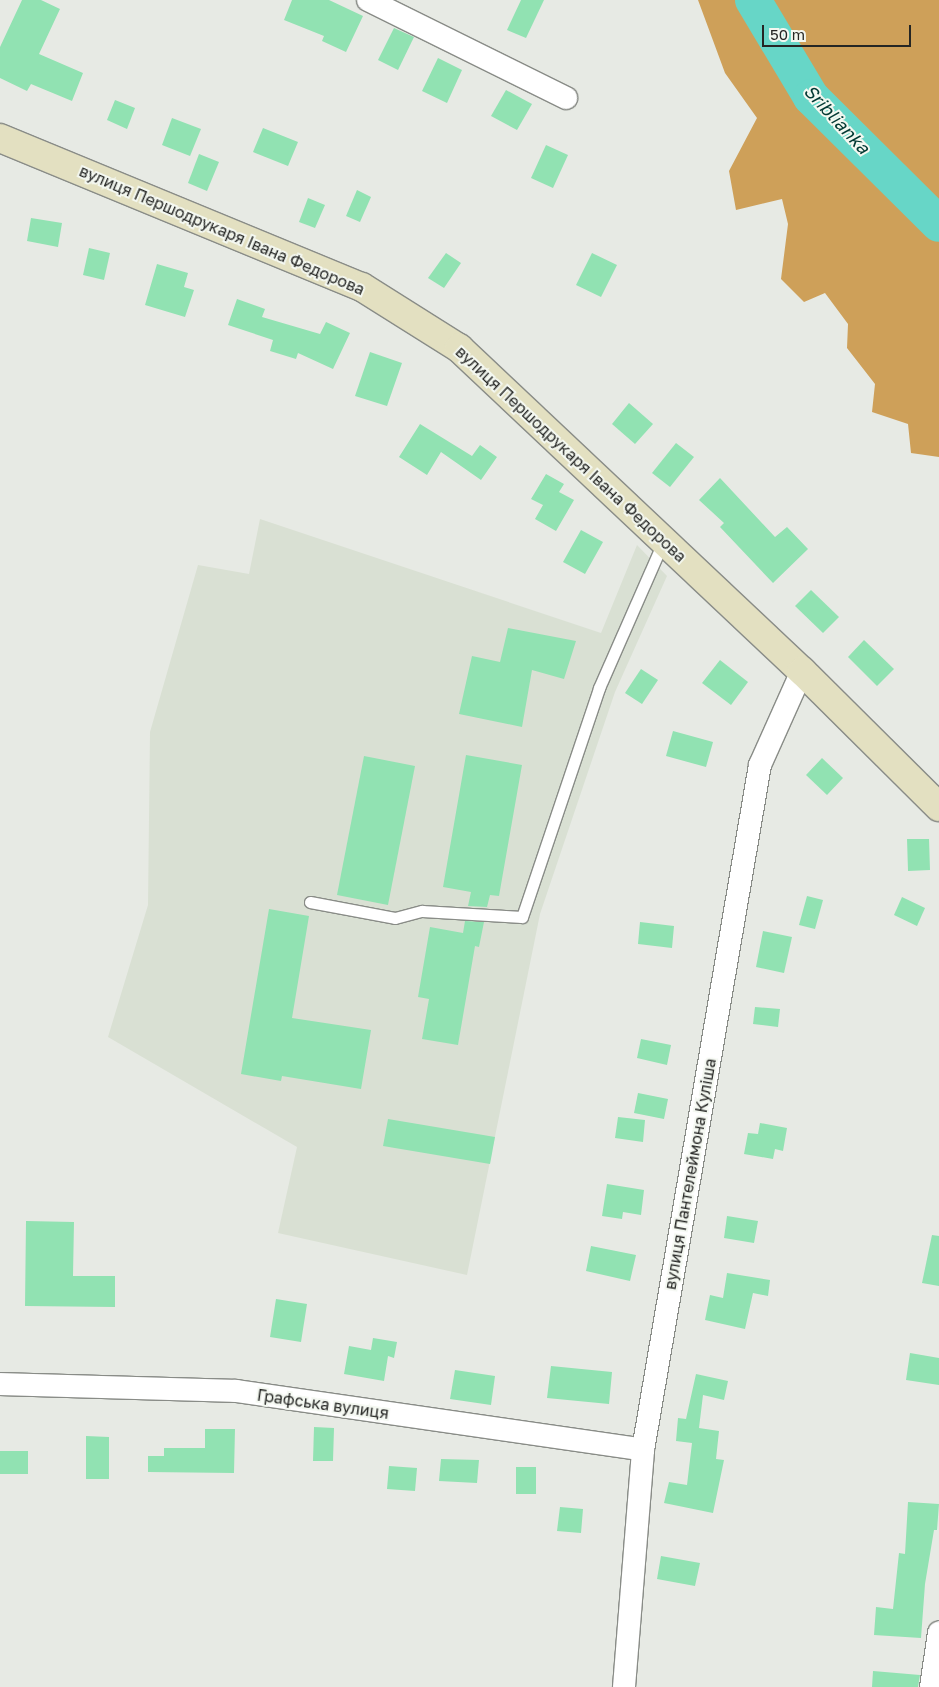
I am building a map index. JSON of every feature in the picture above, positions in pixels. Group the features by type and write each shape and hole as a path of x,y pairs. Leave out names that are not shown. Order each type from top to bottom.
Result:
{"street":[{"path":"368,0 566,98"},
{"name":"вулиця Першодрукаря Івана Федорова","path":"0,138 362,287 460,348 802,671 939,807"},
{"name":"вулиця Пантелеймона Куліша","path":"624,1687 643,1450 760,765 802,671"},
{"name":"Графська вулиця","path":"0,1384 236,1391 643,1450"},
{"path":"931,1687 939,1633"}],"lane":[{"path":"310,902 395,918 422,911 522,917 599,688 664,540"}],"shaded area":[{"path":"698,0 939,0 939,457 911,453 908,424 872,412 875,384 847,348 848,324 825,293 804,302 781,279 788,224 782,199 736,210 729,171 757,118 725,73"},
{"path":"260,519 601,633 637,545 667,576 615,692 540,914 467,1275 278,1233 297,1147 108,1037 148,905 150,732 198,565 249,574"}],"building":[{"path":"22,0 41,0 60,9 39,54 83,73 72,101 31,84 27,91 0,78 0,47"},
{"path":"292,0 329,0 363,16 346,52 322,41 324,36 284,20"},
{"path":"521,0 544,0 526,38 507,30"},
{"path":"394,28 414,37 398,70 378,60"},
{"path":"438,58 462,70 447,103 422,91"},
{"path":"506,90 532,104 517,130 491,116"},
{"path":"115,100 135,108 127,129 107,120"},
{"path":"172,118 201,129 190,156 162,145"},
{"path":"263,128 298,142 288,166 253,152"},
{"path":"546,145 568,155 553,188 531,178"},
{"path":"199,154 219,162 207,191 188,183"},
{"path":"357,190 371,197 360,222 346,216"},
{"path":"308,198 325,205 315,228 299,222"},
{"path":"31,218 62,223 58,247 27,241"},
{"path":"89,248 110,253 104,280 83,275"},
{"path":"446,253 461,263 444,288 428,278"},
{"path":"592,253 617,265 601,297 576,285"},
{"path":"157,264 188,273 184,287 194,290 185,317 145,305"},
{"path":"237,299 265,309 262,317 320,334 326,322 350,333 333,369 298,353 296,359 270,351 273,340 228,325"},
{"path":"370,352 402,363 387,406 355,396"},
{"path":"629,403 653,424 635,444 612,424"},
{"path":"420,424 472,456 480,445 497,457 481,480 441,452 427,475 399,457"},
{"path":"676,443 694,457 670,487 652,473"},
{"path":"546,474 564,484 559,492 574,500 556,531 535,519 543,505 531,499"},
{"path":"720,478 775,537 787,527 808,549 773,583 720,527 724,523 699,500"},
{"path":"581,530 603,542 585,574 563,562"},
{"path":"811,590 839,617 823,633 795,606"},
{"path":"508,628 576,641 564,679 532,670 522,727 459,714 472,656 500,662"},
{"path":"864,640 894,669 877,686 848,657"},
{"path":"720,660 748,682 731,705 702,683"},
{"path":"641,669 658,680 642,704 625,693"},
{"path":"673,731 713,742 706,767 666,756"},
{"path":"466,755 522,765 499,896 490,895 487,907 468,906 471,892 443,887"},
{"path":"364,756 415,766 388,905 337,895"},
{"path":"822,758 843,778 827,795 806,775"},
{"path":"907,839 929,839 930,870 908,871"},
{"path":"807,896 823,900 815,929 799,925"},
{"path":"902,897 925,908 917,926 894,915"},
{"path":"269,909 309,916 292,1018 371,1030 361,1089 282,1076 281,1081 241,1074"},
{"path":"465,921 484,922 479,947 475,946 458,1045 422,1039 429,999 418,997 430,927 463,933"},
{"path":"640,922 674,926 672,948 638,944"},
{"path":"763,931 792,937 784,973 756,967"},
{"path":"755,1007 780,1009 778,1027 753,1024"},
{"path":"641,1039 671,1045 667,1065 637,1058"},
{"path":"638,1093 668,1099 664,1119 634,1113"},
{"path":"618,1117 645,1120 643,1142 615,1138"},
{"path":"388,1119 495,1137 490,1164 383,1146"},
{"path":"760,1123 787,1128 783,1151 775,1149 773,1159 744,1154 748,1133 758,1134"},
{"path":"607,1184 644,1190 641,1215 623,1212 622,1219 602,1216"},
{"path":"727,1216 758,1221 754,1243 724,1238"},
{"path":"26,1221 74,1222 73,1276 115,1276 115,1307 25,1306"},
{"path":"932,1235 939,1236 939,1286 922,1283"},
{"path":"591,1246 636,1255 630,1281 586,1271"},
{"path":"727,1273 770,1280 768,1296 753,1293 745,1329 705,1320 710,1295 723,1298"},
{"path":"276,1299 307,1304 301,1342 270,1337"},
{"path":"373,1338 397,1342 394,1358 388,1356 384,1381 344,1374 349,1346 371,1350"},
{"path":"910,1353 939,1358 939,1385 906,1380"},
{"path":"551,1366 612,1372 609,1404 547,1398"},
{"path":"455,1370 495,1376 491,1405 450,1399"},
{"path":"696,1374 728,1381 724,1400 703,1395 699,1428 719,1431 716,1459 724,1460 713,1513 664,1503 669,1482 687,1485 692,1443 676,1441 678,1418 686,1419"},
{"path":"314,1427 334,1428 333,1461 313,1461"},
{"path":"205,1429 235,1429 234,1473 148,1472 148,1456 164,1456 164,1448 205,1448"},
{"path":"86,1436 109,1437 109,1479 86,1479"},
{"path":"0,1451 28,1451 28,1474 0,1474"},
{"path":"441,1459 479,1460 477,1483 439,1481"},
{"path":"389,1466 417,1468 415,1491 387,1489"},
{"path":"516,1467 536,1467 536,1494 516,1494"},
{"path":"908,1502 939,1504 937,1530 934,1530 925,1584 921,1638 874,1635 876,1607 893,1609 899,1553 905,1554"},
{"path":"560,1507 583,1509 581,1533 557,1531"},
{"path":"661,1556 700,1563 695,1586 657,1579"},
{"path":"873,1671 920,1675 918,1687 872,1687"}],"waterway":[{"name":"Sriblianka","path":"753,0 811,97 939,224"}]}
